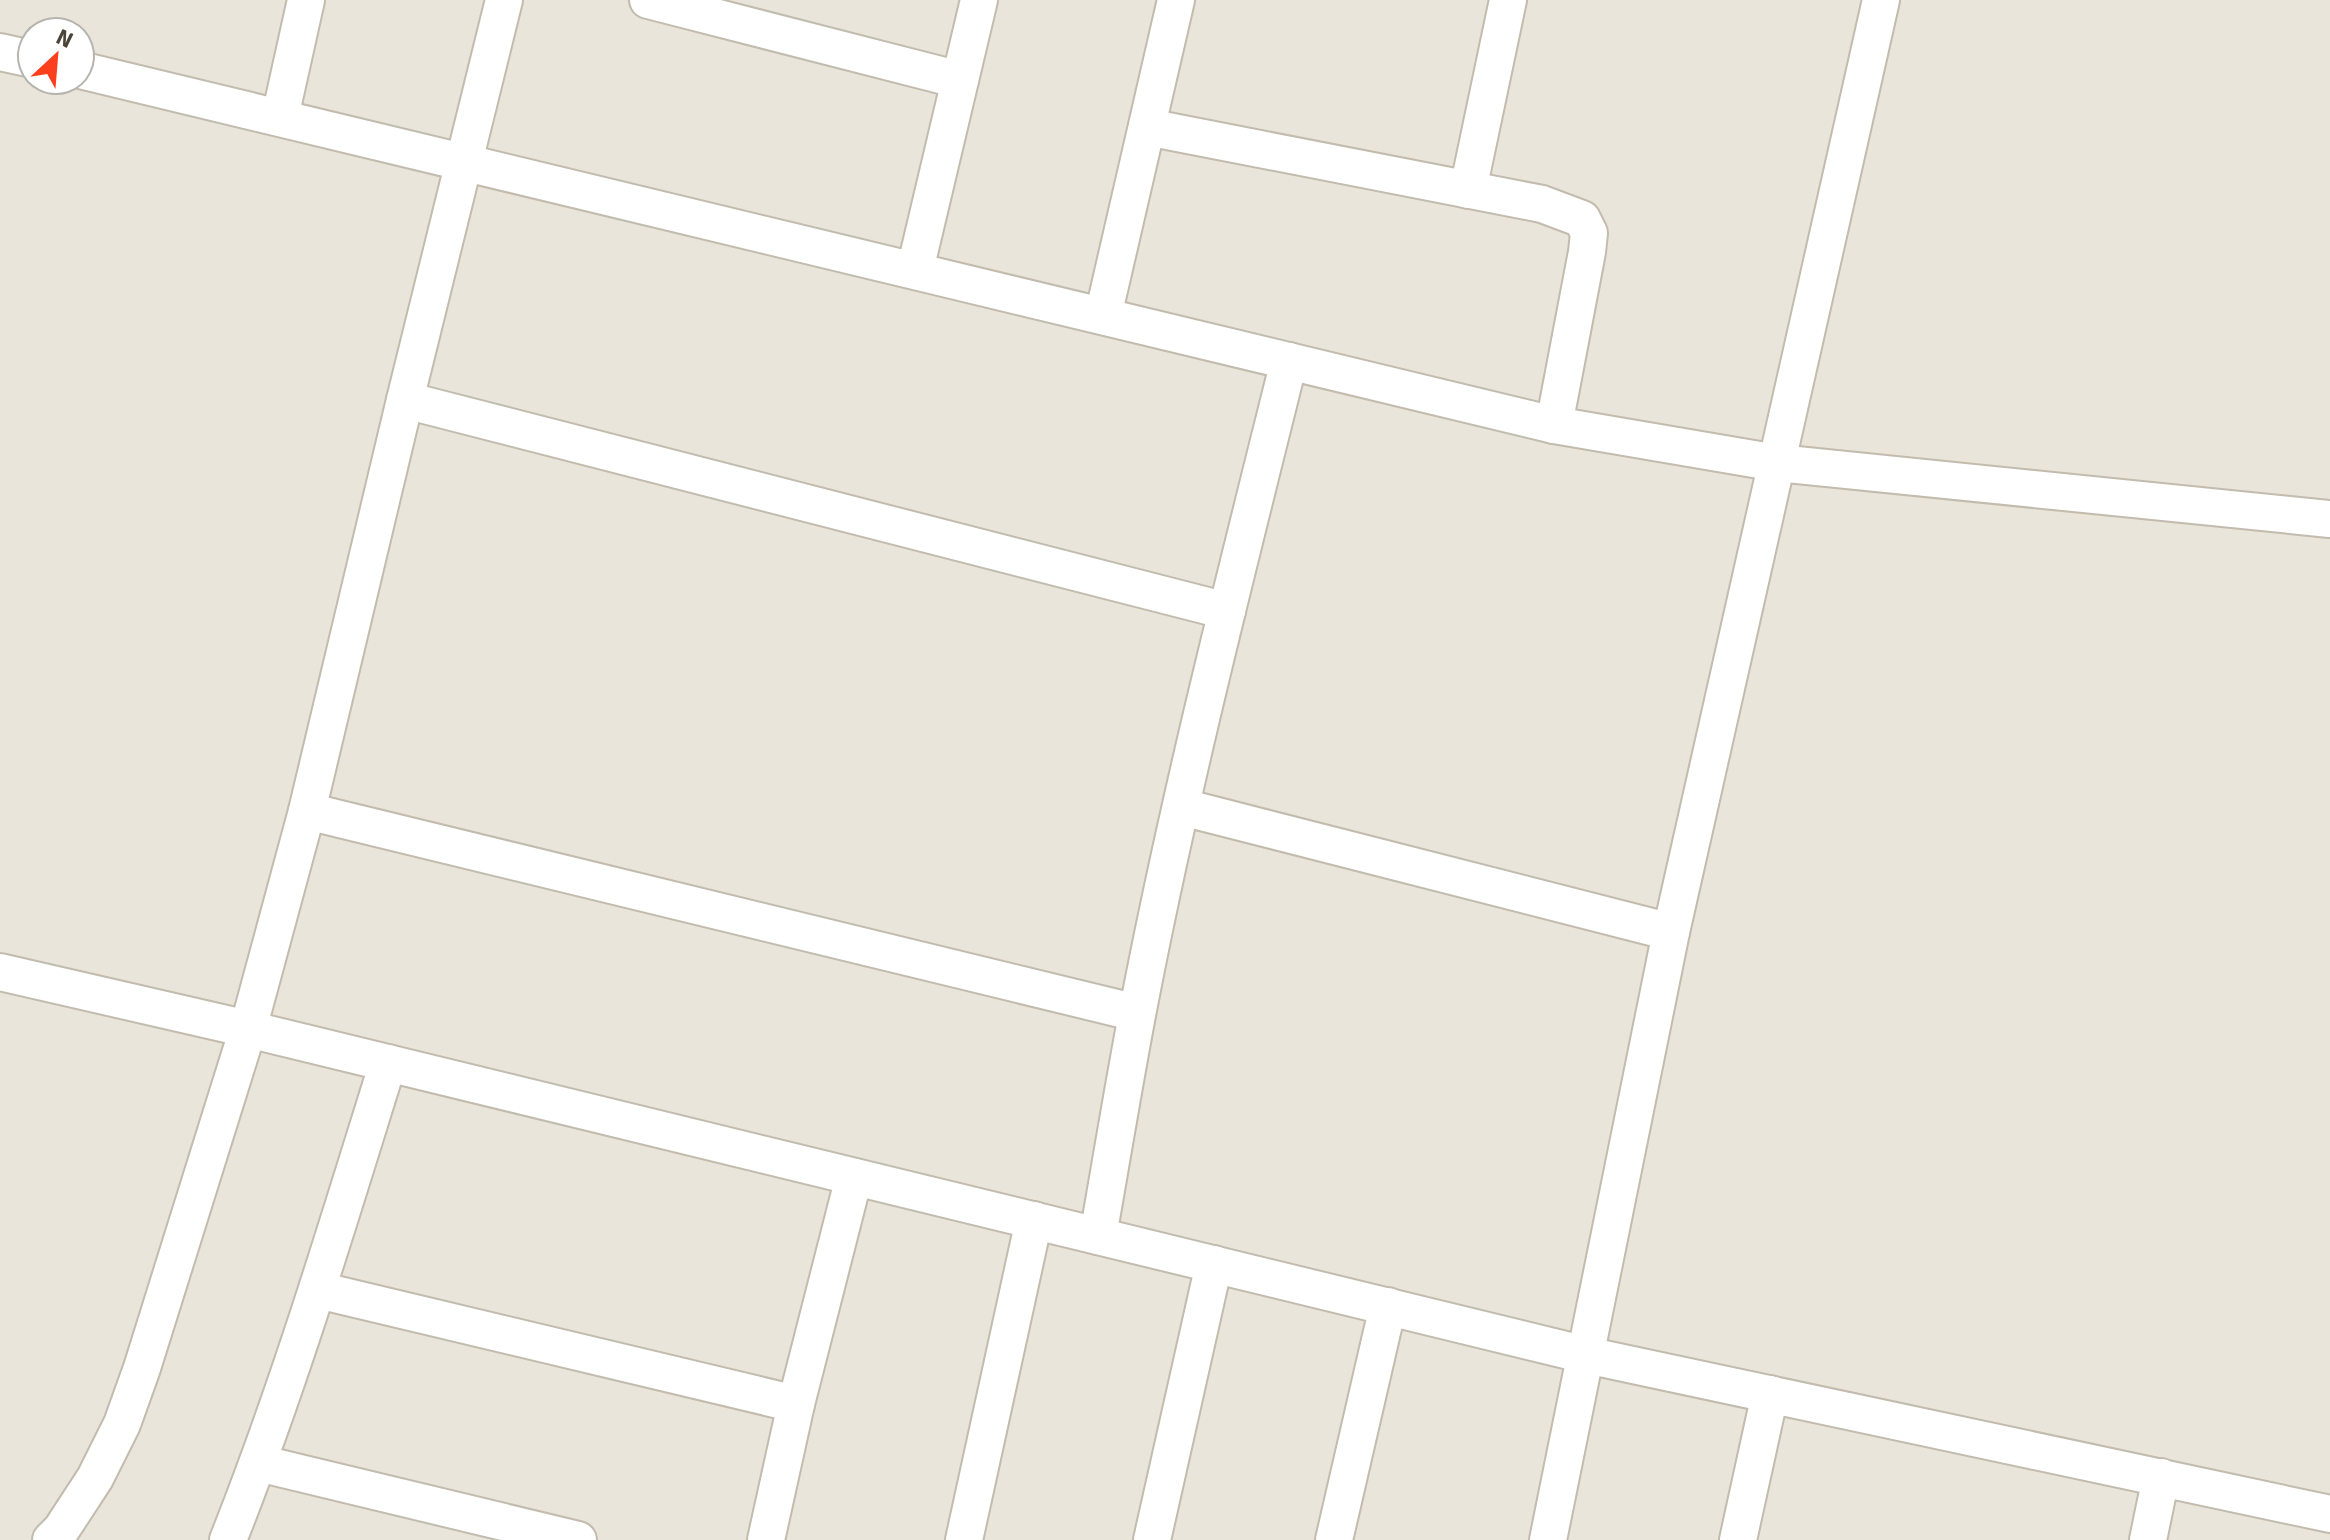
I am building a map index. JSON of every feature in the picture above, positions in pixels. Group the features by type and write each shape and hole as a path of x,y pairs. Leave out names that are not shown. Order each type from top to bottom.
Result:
{"street":[{"path":"280,117 306,0"},
{"path":"51,1540 95,1478 122,1424 248,1029 307,811 504,0"},
{"path":"648,0 713,8 960,80"},
{"path":"915,270 979,0"},
{"path":"1103,316 1176,0"},
{"path":"1468,190 1508,0"},
{"path":"1548,1540 1671,932 1881,0"},
{"path":"96,74 1554,425 1777,463 2330,519"},
{"path":"1147,127 1468,190 1565,211 1582,219 1589,233 1587,252 1554,425"},
{"path":"1098,1236 1137,1013 1227,611 1289,361"},
{"path":"405,400 1227,611"},
{"path":"1182,807 1671,932"},
{"path":"307,811 1137,1013"},
{"path":"0,972 248,1029 1586,1355 2330,1514"},
{"path":"228,1540 318,1290 388,1063"},
{"path":"766,1540 796,1404 854,1177"},
{"path":"964,1540 1034,1220"},
{"path":"1152,1540 1214,1264"},
{"path":"318,1290 796,1404"},
{"path":"1334,1540 1388,1306"},
{"path":"1738,1540 1770,1394"},
{"path":"258,1463 578,1540"},
{"path":"2148,1540 2161,1477"}],"shaded area":[{"path":"0,0 2330,0 2330,1540 0,1540"}]}
